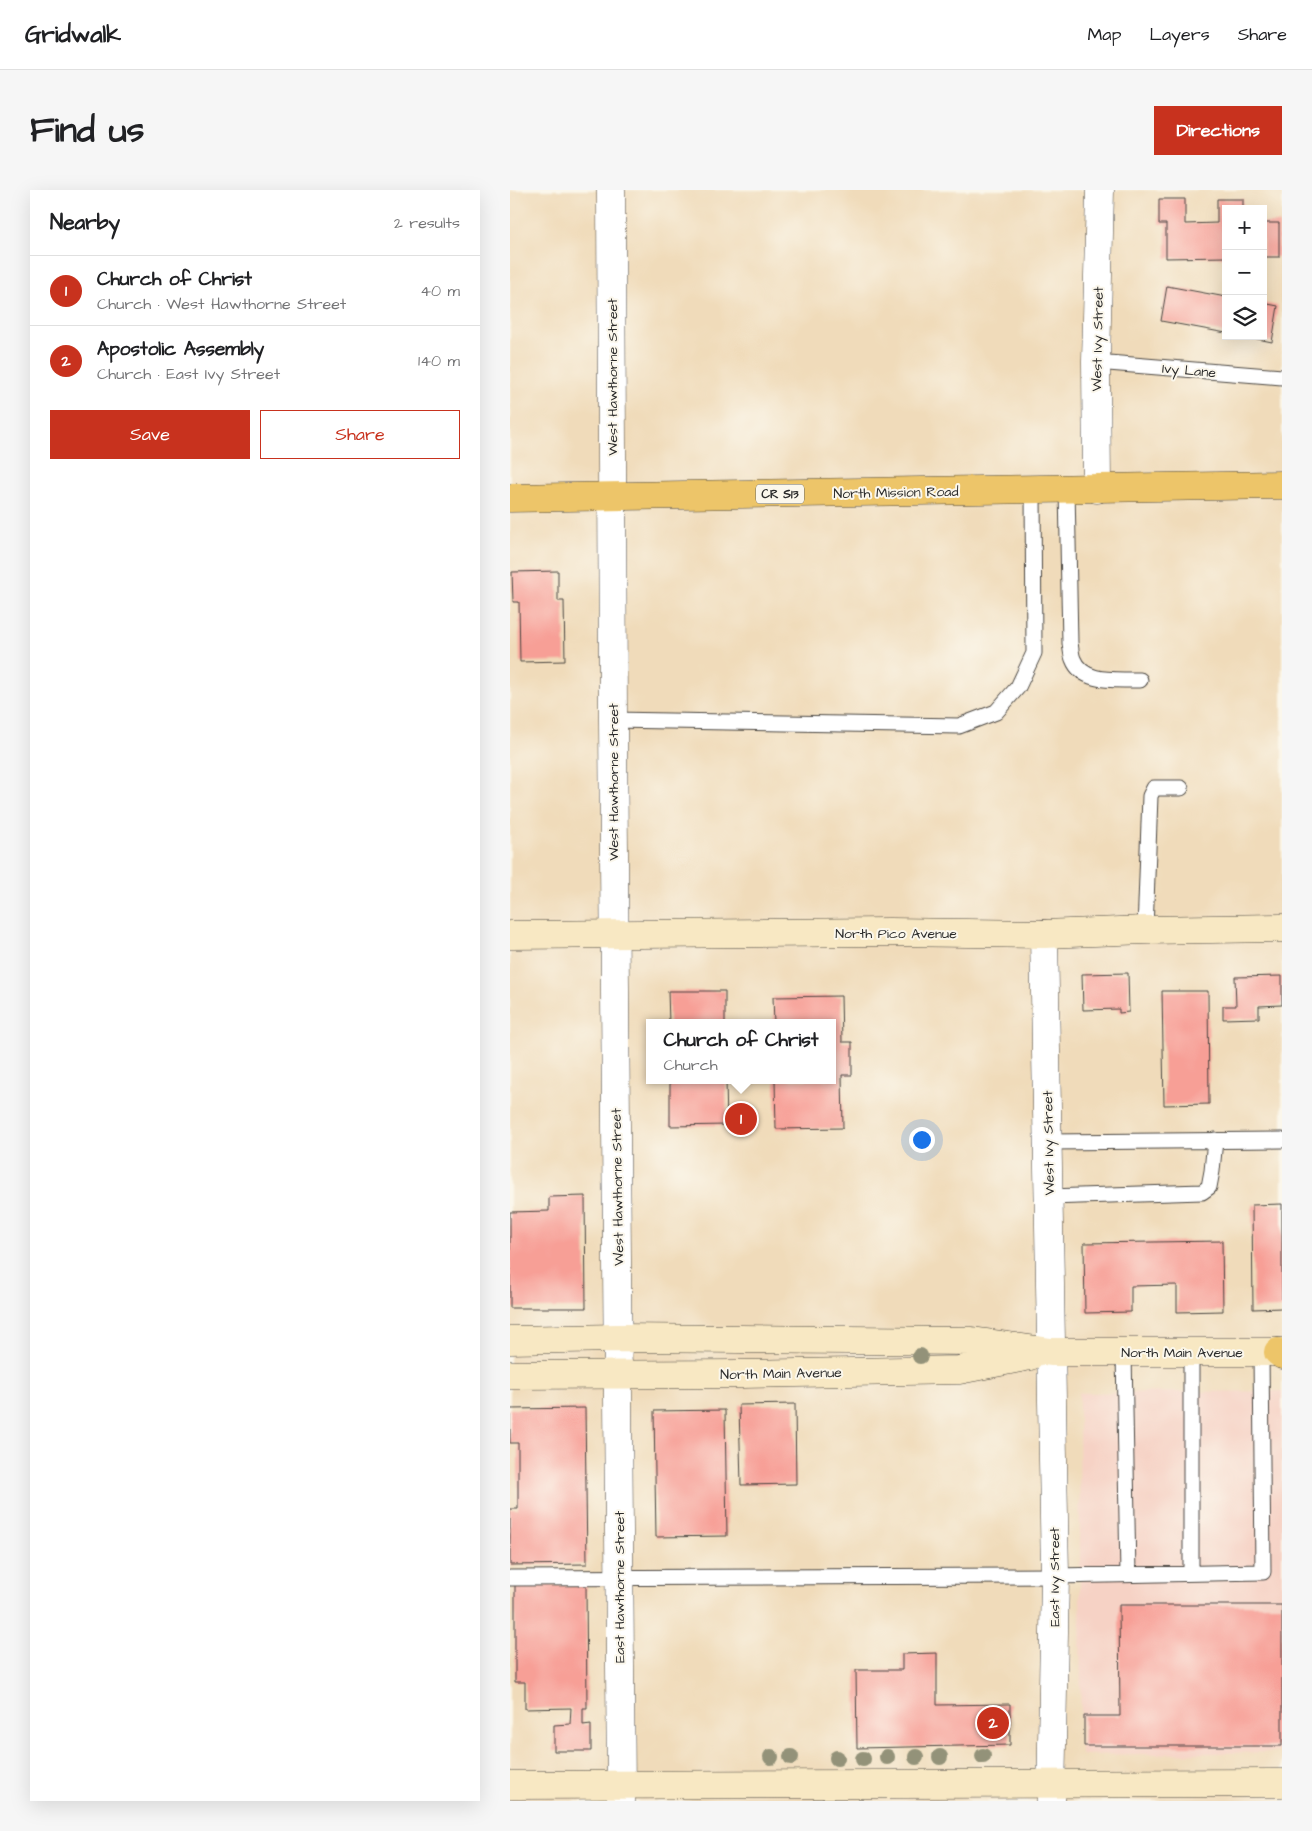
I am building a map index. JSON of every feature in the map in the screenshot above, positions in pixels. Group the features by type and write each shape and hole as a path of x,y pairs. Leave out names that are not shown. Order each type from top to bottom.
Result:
{"main road":[{"name":"North Mission Road","path":"510,498 1282,485"}],"street":[{"name":"West Hawthorne Street","path":"611,190 618,1374"},
{"name":"West Ivy Street","path":"1098,489 1096,362 1100,190"},
{"name":"North Pico Avenue","path":"510,935 890,932 1044,934 1282,928"},
{"name":"West Ivy Street","path":"1044,934 1051,1352"},
{"name":"North Main Avenue","path":"510,1340 618,1338 972,1341 1051,1352 1276,1353"},
{"name":"North Main Avenue","path":"510,1375 751,1374 959,1370 1051,1352"},
{"name":"East Ivy Street","path":"1051,1352 1055,1576 1051,1793"},
{"name":"East Hawthorne Street","path":"618,1374 621,1793"},
{"path":"510,1785 621,1793 1051,1793 1266,1789"}],"lane":[{"name":"Ivy Lane","path":"1096,362 1282,377"},
{"path":"1067,489 1070,643 1073,659 1087,675 1099,679 1140,680"},
{"path":"613,720 959,726 996,712 1018,687 1034,653 1033,490"},
{"path":"1145,930 1150,796 1154,788 1181,788"},
{"path":"1049,1197 1202,1192 1209,1187 1215,1140"},
{"path":"1048,1142 1282,1140"},
{"path":"1124,1352 1128,1575"},
{"path":"1191,1352 1191,1573"},
{"path":"510,1578 1055,1576 1263,1572 1276,1353"}],"shaded area":[{"path":"1282,1391 1282,1752 1081,1755 1079,1393"}],"building":[{"path":"1159,199 1185,199 1185,224 1217,223 1217,199 1243,199 1243,205 1222,205 1222,257 1166,258 1166,224 1159,224"},
{"path":"1267,223 1279,223 1279,257 1267,257"},
{"path":"1167,286 1222,296 1222,332 1161,321"},
{"path":"1267,304 1278,306 1272,342 1262,340 1267,340"},
{"path":"558,571 558,601 564,601 565,661 520,662 519,602 513,602 512,572"},
{"path":"1128,973 1129,1012 1119,1013 1119,1009 1083,1010 1082,974"},
{"path":"1282,976 1282,1005 1259,1006 1259,1018 1223,1019 1223,1006 1236,1006 1235,977"},
{"path":"668,991 725,991 725,1019 669,1019"},
{"path":"1162,991 1208,991 1209,1104 1164,1105"},
{"path":"841,996 842,1042 852,1042 852,1075 842,1075 843,1128 776,1129 775,1084 836,1084 836,1019 774,1019 773,997"},
{"path":"670,1084 726,1084 727,1125 670,1126"},
{"path":"585,1196 586,1308 510,1308 510,1212 549,1211 549,1197"},
{"path":"1282,1204 1282,1308 1253,1309 1252,1205"},
{"path":"1222,1241 1223,1311 1177,1312 1177,1285 1131,1286 1131,1312 1085,1313 1084,1243"},
{"path":"795,1404 796,1484 741,1485 739,1405"},
{"path":"585,1408 587,1564 510,1565 510,1509 518,1509 518,1443 510,1443 510,1409"},
{"path":"725,1410 727,1536 656,1537 654,1411"},
{"path":"515,1585 586,1585 587,1708 583,1708 583,1725 591,1724 591,1751 554,1751 554,1725 570,1724 571,1708 525,1709 525,1682 515,1682"},
{"path":"1119,1605 1282,1605 1282,1746 1084,1746 1084,1716 1120,1716"},
{"path":"937,1653 937,1705 1010,1704 1010,1745 857,1748 856,1670 902,1670 902,1654"}],"place":[{"name":"Church of Christ","path":"741,1119"},
{"name":"Apostolic Assembly","path":"993,1723"}]}
